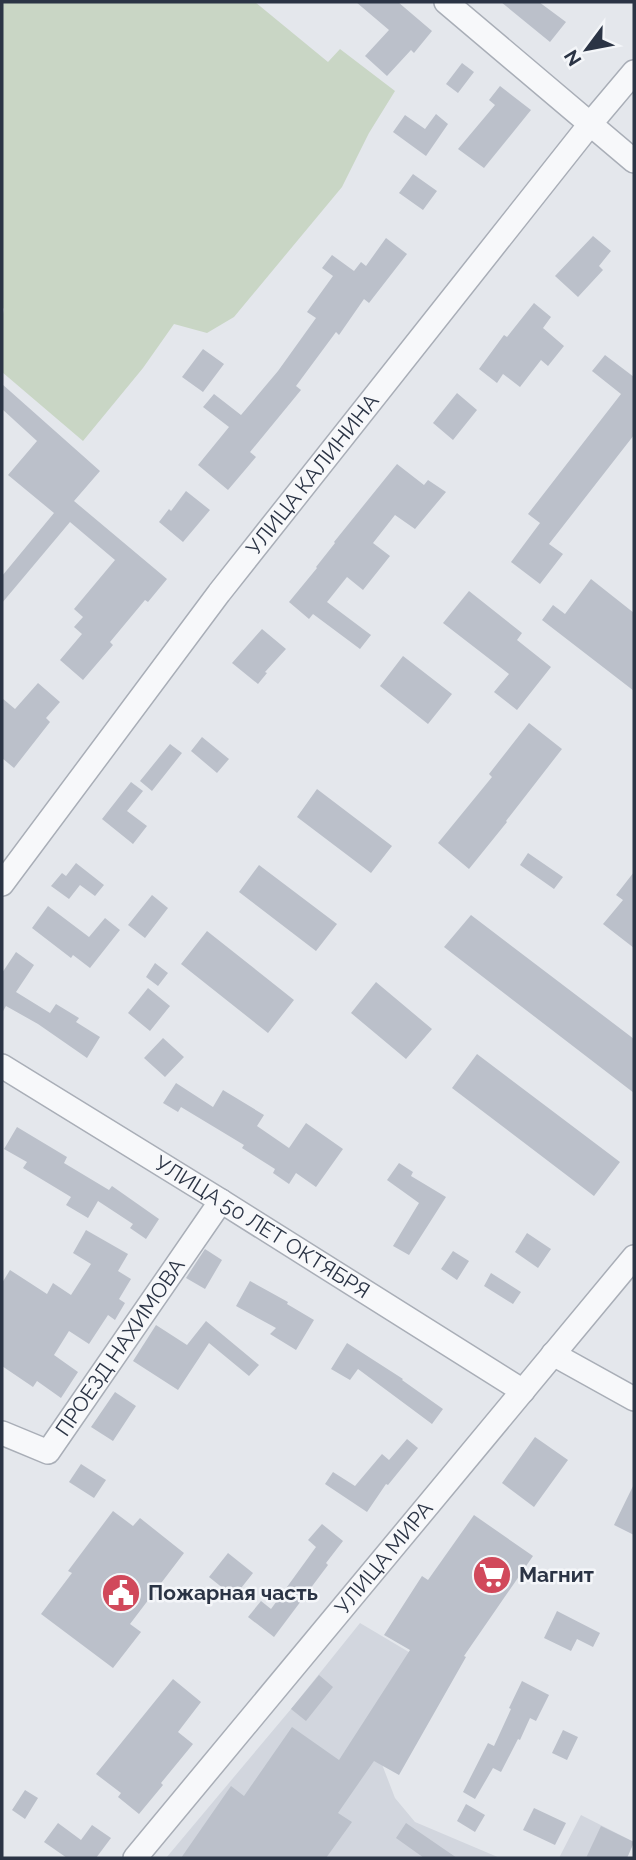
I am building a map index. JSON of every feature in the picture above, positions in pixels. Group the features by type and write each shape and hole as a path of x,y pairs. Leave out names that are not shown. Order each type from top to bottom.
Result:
{"street":[{"path":"446,2 634,161"},
{"name":"УЛИЦА КАЛИНИНА","path":"2,884 219,593 634,72"},
{"name":"УЛИЦА 50 ЛЕТ ОКТЯБРЯ","path":"2,1066 523,1391"},
{"name":"ПРОЕЗД НАХИМОВА","path":"2,1433 48,1452 221,1201"},
{"name":"УЛИЦА МИРА","path":"135,1858 634,1257"},
{"path":"553,1354 634,1399"}],"shaded area":[{"path":"360,1623 434,1667 378,1754 395,1798 415,1822 500,1858 166,1858 291,1709"},
{"path":"581,1815 634,1842 627,1858 559,1858"}],"green space":[{"path":"2,2 255,2 328,62 340,49 395,91 369,133 342,187 234,317 207,333 174,324 143,368 83,441 2,372"}],"building":[{"path":"356,2 398,2 432,31 414,53 411,50 387,76 365,56 389,30"},
{"path":"501,2 539,2 566,22 550,42"},
{"path":"462,63 474,72 458,93 446,84"},
{"path":"500,86 531,110 484,168 458,149 495,105 489,100"},
{"path":"436,114 448,124 426,156 393,132 405,115 425,129"},
{"path":"413,174 437,191 423,210 399,193"},
{"path":"593,236 611,251 599,266 603,270 578,297 555,276"},
{"path":"386,238 407,254 369,303 364,299 339,335 336,332 296,386 301,390 250,452 256,457 228,490 198,465 229,427 203,407 214,394 241,415 278,371 316,318 307,312 333,276 322,268 332,255 354,271 361,262 366,266"},
{"path":"534,303 551,317 543,328 564,346 548,366 541,360 520,387 503,374 497,383 479,369 504,335 507,337"},
{"path":"203,349 224,364 203,392 182,377"},
{"path":"605,355 634,377 634,435 549,544 563,554 540,584 511,562 540,523 528,514 621,394 592,371"},
{"path":"2,384 100,471 74,501 167,579 148,602 145,600 110,642 113,645 83,680 60,660 82,634 74,627 83,617 74,609 115,560 70,522 2,603 2,576 54,513 8,475 37,441 2,409"},
{"path":"457,393 477,410 453,440 433,423"},
{"path":"397,464 424,485 428,480 446,492 415,529 395,515 373,543 390,556 363,590 347,577 327,602 371,635 360,649 313,614 309,619 289,602"},
{"path":"186,491 210,510 183,542 159,522"},
{"path":"591,579 634,613 634,691 542,620 553,605 565,614"},
{"path":"469,591 522,633 517,640 551,667 517,710 494,692 509,674 443,623"},
{"path":"262,629 286,649 258,684 232,663"},
{"path":"403,656 452,694 428,724 380,686"},
{"path":"38,683 60,702 46,718 50,722 14,768 2,758 2,698 15,709"},
{"path":"529,723 562,749 469,869 438,843 492,777 489,774"},
{"path":"202,737 229,759 217,773 191,751"},
{"path":"170,744 182,753 152,791 140,781"},
{"path":"131,782 143,791 127,811 147,826 133,844 102,819"},
{"path":"317,789 392,846 371,873 297,817"},
{"path":"528,853 563,877 554,889 520,865"},
{"path":"76,863 104,885 95,896 80,885 69,899 51,886 62,873 66,876"},
{"path":"259,865 337,924 316,951 239,892"},
{"path":"634,872 634,948 603,924 623,900 616,895"},
{"path":"152,895 168,908 145,938 128,925"},
{"path":"48,906 89,937 105,918 120,930 90,968 73,955 71,958 32,928"},
{"path":"471,915 634,1039 634,1093 444,947"},
{"path":"207,931 294,1000 268,1033 181,964"},
{"path":"16,952 34,965 16,992 50,1013 56,1004 79,1018 76,1022 100,1037 87,1058 38,1024 6,1006 2,1013 2,973"},
{"path":"155,963 168,973 158,986 146,977"},
{"path":"376,982 432,1029 406,1059 351,1013"},
{"path":"148,988 170,1006 150,1031 128,1013"},
{"path":"163,1038 184,1057 165,1077 144,1058"},
{"path":"477,1054 620,1162 594,1196 452,1088"},
{"path":"176,1083 213,1107 223,1090 264,1115 257,1126 289,1148 306,1123 343,1149 316,1187 296,1173 289,1184 273,1173 275,1169 242,1148 244,1145 181,1107 178,1112 163,1103"},
{"path":"17,1127 67,1157 64,1163 109,1190 112,1186 159,1219 146,1239 130,1228 133,1224 98,1201 88,1218 66,1205 71,1197 23,1168 27,1162 4,1149"},
{"path":"399,1163 413,1172 411,1176 446,1197 409,1255 393,1246 419,1203 387,1180"},
{"path":"86,1230 128,1254 118,1271 131,1279 119,1299 125,1303 115,1320 108,1315 89,1344 69,1331 54,1355 78,1372 61,1398 37,1381 33,1387 2,1366 2,1283 10,1270 47,1294 53,1283 71,1295 91,1264 73,1253"},
{"path":"527,1233 551,1249 538,1268 515,1252"},
{"path":"205,1249 222,1260 205,1289 186,1278"},
{"path":"453,1251 469,1261 457,1280 441,1269"},
{"path":"491,1273 521,1292 513,1304 484,1286"},
{"path":"250,1281 314,1320 296,1350 270,1334 276,1328 236,1306"},
{"path":"206,1321 259,1365 249,1376 209,1343 178,1390 133,1361 156,1325 187,1345"},
{"path":"347,1343 443,1409 432,1424 358,1369 350,1380 331,1369"},
{"path":"115,1392 136,1406 113,1441 91,1427"},
{"path":"535,1437 568,1460 534,1507 502,1483"},
{"path":"407,1439 418,1448 388,1485 386,1484 367,1512 325,1484 333,1472 355,1486 382,1454 389,1460"},
{"path":"81,1464 106,1480 94,1498 69,1482"},
{"path":"634,1484 634,1535 614,1525"},
{"name":"Пожарная часть","path":"113,1511 133,1526 140,1518 184,1553 130,1624 141,1632 113,1668 41,1614 72,1573 68,1571"},
{"path":"474,1515 533,1556 464,1656 466,1657 399,1775 374,1761 338,1813 352,1822 326,1858 181,1858 231,1786 244,1796 292,1727 339,1760 410,1650 384,1635 422,1576 428,1580"},
{"path":"322,1524 343,1541 274,1637 248,1617 261,1601 271,1609 316,1547 308,1540"},
{"path":"228,1553 253,1573 234,1597 209,1577"},
{"path":"557,1611 600,1633 593,1647 577,1639 571,1651 544,1638"},
{"path":"319,1675 333,1687 306,1721 291,1709"},
{"path":"173,1679 201,1702 178,1732 193,1744 139,1814 118,1797 121,1793 96,1774"},
{"path":"522,1681 549,1695 536,1721 530,1718 501,1772 493,1768 475,1799 463,1792 488,1743 494,1746"},
{"path":"563,1730 578,1737 567,1760 552,1753"},
{"path":"25,1790 38,1798 25,1819 12,1810"},
{"path":"466,1804 485,1815 475,1832 457,1821"},
{"path":"534,1808 566,1823 555,1845 523,1830"},
{"path":"58,1823 81,1840 92,1825 111,1838 96,1858 67,1858 44,1842"},
{"path":"406,1823 457,1858 424,1858 396,1838"},
{"path":"601,1826 634,1842 627,1858 586,1858"}],"place":[{"name":"Магнит","path":"492,1575"},
{"name":"Пожарная часть","path":"121,1593"}]}
